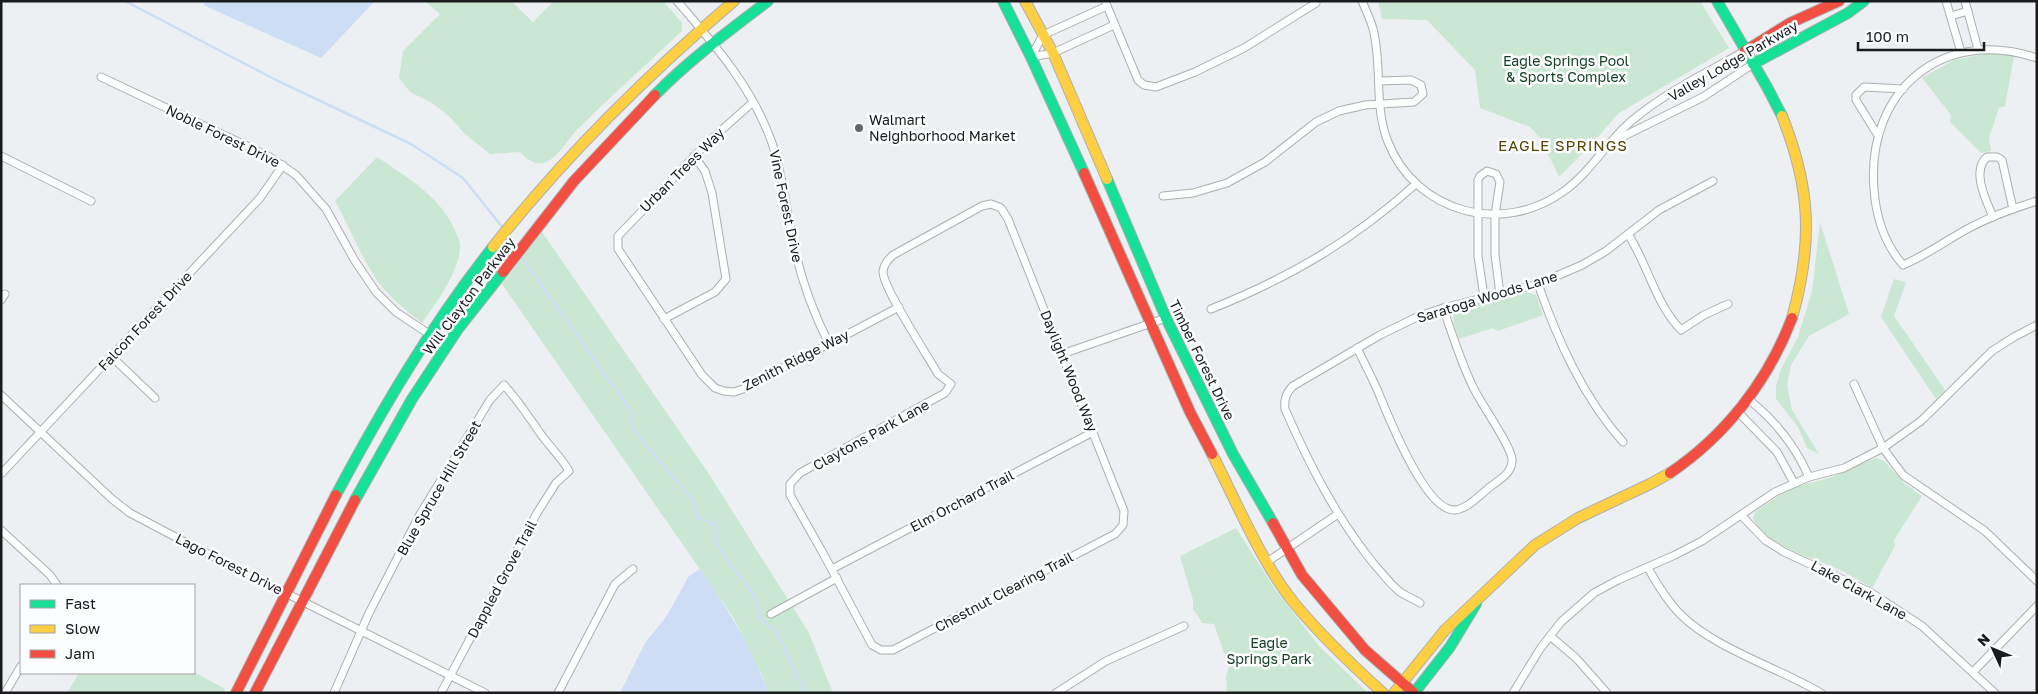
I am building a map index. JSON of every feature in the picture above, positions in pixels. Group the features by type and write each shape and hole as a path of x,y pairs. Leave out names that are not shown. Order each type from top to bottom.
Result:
{"main road":[{"name":"Will Clayton Parkway","path":"236,693 348,472 397,386 430,335 496,244 563,164 639,85 734,1"},
{"name":"Will Clayton Parkway","path":"255,693 366,480 412,399 447,346 578,177 672,78 712,43 768,1"},
{"name":"Timber Forest Drive","path":"1003,1 1031,57 1190,412 1267,562 1294,603 1343,656 1383,693"},
{"name":"Timber Forest Drive","path":"1025,1 1053,52 1166,318 1233,454 1302,575 1365,650 1414,693"},
{"path":"1394,693 1443,632 1481,597 1513,562 1544,538 1596,509 1661,479 1682,465 1709,443 1738,413 1768,370 1790,321 1800,290 1806,237 1806,210 1795,154 1784,121 1717,1"},
{"name":"Valley Lodge Parkway","path":"1745,51 1789,23 1839,1"},
{"name":"Valley Lodge Parkway","path":"1753,64 1848,13 1864,1"},
{"path":"563,164 578,177"},
{"path":"348,472 366,480"},
{"path":"1414,693 1450,647 1481,597"}],"street":[{"name":"Vine Forest Drive","path":"677,1 737,74 753,102 772,143 782,180 792,237 806,292 813,312 829,344"},
{"name":"Valley Lodge Parkway","path":"1362,1 1374,33 1380,104 1388,141 1396,159 1416,184 1450,206 1478,214 1495,215 1529,210 1549,202 1566,190 1583,174 1633,119 1654,104 1745,51"},
{"path":"1946,1 1961,52"},
{"path":"1965,1 1978,49"},
{"path":"1031,57 1043,35 1106,4 1138,80 1144,85 1156,87 1195,72 1244,48 1316,4"},
{"path":"1951,16 1968,11"},
{"path":"1031,57 1053,52 1114,24"},
{"path":"2037,58 2006,50 1978,49 1961,52 1929,66 1902,89 1884,116 1877,134 1873,178 1880,226 1891,252 1903,265 1922,257 1993,216 2037,201"},
{"name":"Valley Lodge Parkway","path":"1613,141 1703,97 1753,64"},
{"name":"Noble Forest Drive","path":"101,77 283,165 308,186 326,209 355,261 376,292 396,312 447,346"},
{"path":"1163,196 1193,192 1227,183 1265,162 1311,126 1327,116 1353,107 1414,102 1420,98 1423,89 1411,80 1379,82"},
{"path":"1877,134 1856,100 1856,95 1864,87 1902,89"},
{"name":"Urban Trees Way","path":"617,243 622,231 694,156 753,102"},
{"path":"1,156 91,201"},
{"path":"664,319 715,292 723,284 726,273 716,210 708,177 694,156"},
{"path":"1993,216 1982,187 1980,172 1983,160 1987,157 1997,157 2002,160 2013,208"},
{"name":"Falcon Forest Drive","path":"1,474 260,198 283,165"},
{"path":"1484,297 1478,256 1478,180 1484,173 1492,172 1499,178 1500,182 1495,215 1495,255 1500,294"},
{"name":"Saratoga Woods Lane","path":"1338,514 1320,484 1285,408 1286,397 1293,386 1398,326 1443,308 1538,284 1582,265 1628,234 1659,210 1713,181"},
{"path":"1211,309 1282,278 1333,249 1362,230 1416,184"},
{"name":"Daylight Wood Way","path":"898,307 883,276 885,264 893,255 982,206 991,204 1001,208 1008,219 1124,512 1122,525 1115,534"},
{"path":"1628,234 1637,248 1668,317 1681,330 1704,315 1728,304"},
{"name":"Zenith Ridge Way","path":"617,243 621,254 702,375 716,388 724,391 734,392 753,385 898,307"},
{"path":"1538,284 1552,323 1570,363 1604,420 1623,442"},
{"name":"Claytons Park Lane","path":"832,569 792,499 789,491 790,484 800,473 941,396 950,384 938,374 898,307"},
{"path":"1357,348 1377,389 1392,429 1412,467 1440,504 1447,509 1455,510 1463,507 1504,476 1510,470 1512,462 1511,454 1478,398 1461,361 1443,308"},
{"path":"1062,354 1166,318"},
{"path":"1513,693 1550,636 1571,612 1594,593 1702,541 1775,492 1809,477 1844,468 1883,448 1921,421 1992,351 2037,325"},
{"path":"112,357 155,398"},
{"path":"1854,384 1883,448 1909,481 1985,531 2037,582"},
{"name":"Blue Spruce Hill Street","path":"334,693 362,630 419,516 490,400 504,385 518,401 540,434 561,457 569,471"},
{"name":"Lago Forest Drive","path":"1,395 112,499 130,513 485,693"},
{"path":"1748,399 1774,422 1791,441 1809,477"},
{"path":"1738,413 1777,452 1794,483"},
{"name":"Elm Orchard Trail","path":"832,569 1093,432"},
{"name":"Dappled Grove Trail","path":"441,693 537,513 556,483 569,471"},
{"path":"1267,562 1338,514 1354,538 1392,585 1420,603"},
{"name":"Lake Clark Lane","path":"1741,515 1765,540 1784,552 1837,575 1896,608 1922,626 1995,693"},
{"path":"1,530 56,584"},
{"name":"Chestnut Clearing Trail","path":"837,578 872,645 881,650 893,650 1115,534"},
{"path":"1648,568 1676,608 1697,629 1821,693"},
{"path":"558,693 615,584 633,569"},
{"path":"771,614 837,578 832,569"},
{"path":"1973,672 2037,606"},
{"path":"1056,693 1106,661 1184,626"},
{"path":"1550,636 1576,658 1607,693"},
{"path":"5,693 20,668"}],"green space":[{"path":"425,1 511,1 533,22 554,1 663,1 682,23 682,31 591,116 551,160 538,163 528,159 520,152 490,154 432,103 410,92 399,78 403,51 440,14"},
{"name":"Eagle Springs Pool & Sports Complex","path":"1378,1 1700,1 1729,48 1619,113 1559,177 1541,139 1530,127 1480,108 1475,70 1427,20 1382,19"},
{"path":"1989,53 2014,56 2005,106 1999,108 1989,138 1991,151 1981,153 1950,122 1951,115 1922,78 1954,60"},
{"path":"377,157 423,189 433,199 450,221 460,242 456,267 440,297 422,323 394,300 379,283 361,253 335,201"},
{"path":"1820,222 1849,314 1809,336 1791,365 1787,385 1792,410 1819,454 1807,448 1798,427 1776,399 1776,386 1781,369 1798,337 1812,291"},
{"path":"542,232 709,474 809,633 833,693 768,693 762,675 733,617 502,284"},
{"path":"1894,279 1906,282 1894,316 1945,390 1936,399 1881,317"},
{"path":"1527,292 1536,295 1543,315 1498,331 1493,328 1459,339 1453,320 1457,308"},
{"path":"1876,458 1884,461 1905,484 1922,496 1894,540 1895,546 1872,588 1844,572 1781,545 1760,529 1753,519 1755,512 1786,491 1832,477"},
{"name":"Eagle Springs Park","path":"1236,528 1275,589 1319,646 1368,693 1227,693 1226,676 1229,667 1214,624 1202,623 1193,610 1193,600 1180,556"},
{"path":"195,673 225,689 224,693 67,693 78,674"}],"water":[{"path":"207,1 375,1 321,58 203,5"},
{"path":"700,569 720,598 747,644 768,693 620,693 645,643 666,617 689,576"}],"waterway":[{"path":"125,1 274,79 411,144 463,178 503,228"},
{"path":"507,235 516,249"},
{"path":"519,254 632,412 632,428 693,501 698,518 715,524 718,547 756,598 760,618 779,635 805,693"}],"traffic: fast":[{"path":"655,95 695,58 768,1"},
{"path":"1003,1 1084,173"},
{"path":"1717,1 1782,116"},
{"path":"1753,64 1848,13 1864,1"},
{"path":"1107,179 1166,318 1233,454 1273,523"},
{"path":"336,495 371,431 409,368 449,306 493,247"},
{"path":"355,500 412,399 458,329 503,272"},
{"path":"1414,693 1450,647 1476,604"}],"traffic: slow":[{"path":"493,247 520,213 608,118 669,58 734,1"},
{"path":"1025,1 1053,53 1107,179"},
{"path":"1782,116 1799,167 1806,216 1803,265 1792,318"},
{"path":"1212,454 1240,512 1271,570 1283,588 1326,639 1383,693"},
{"path":"1394,693 1445,630 1535,545 1578,518 1670,473"}],"traffic: jam":[{"path":"1745,51 1790,23 1839,1"},
{"path":"503,272 574,181 655,95"},
{"path":"1084,173 1190,412 1212,454"},
{"path":"1670,473 1709,442 1743,405 1771,363 1792,318"},
{"path":"236,693 336,495"},
{"path":"255,693 355,500"},
{"path":"1273,523 1302,575 1365,650 1414,693"}],"place":[{"name":"Walmart Neighborhood Market","path":"859,128"}],"district":[{"name":"EAGLE SPRINGS","path":"1563,146"}]}
